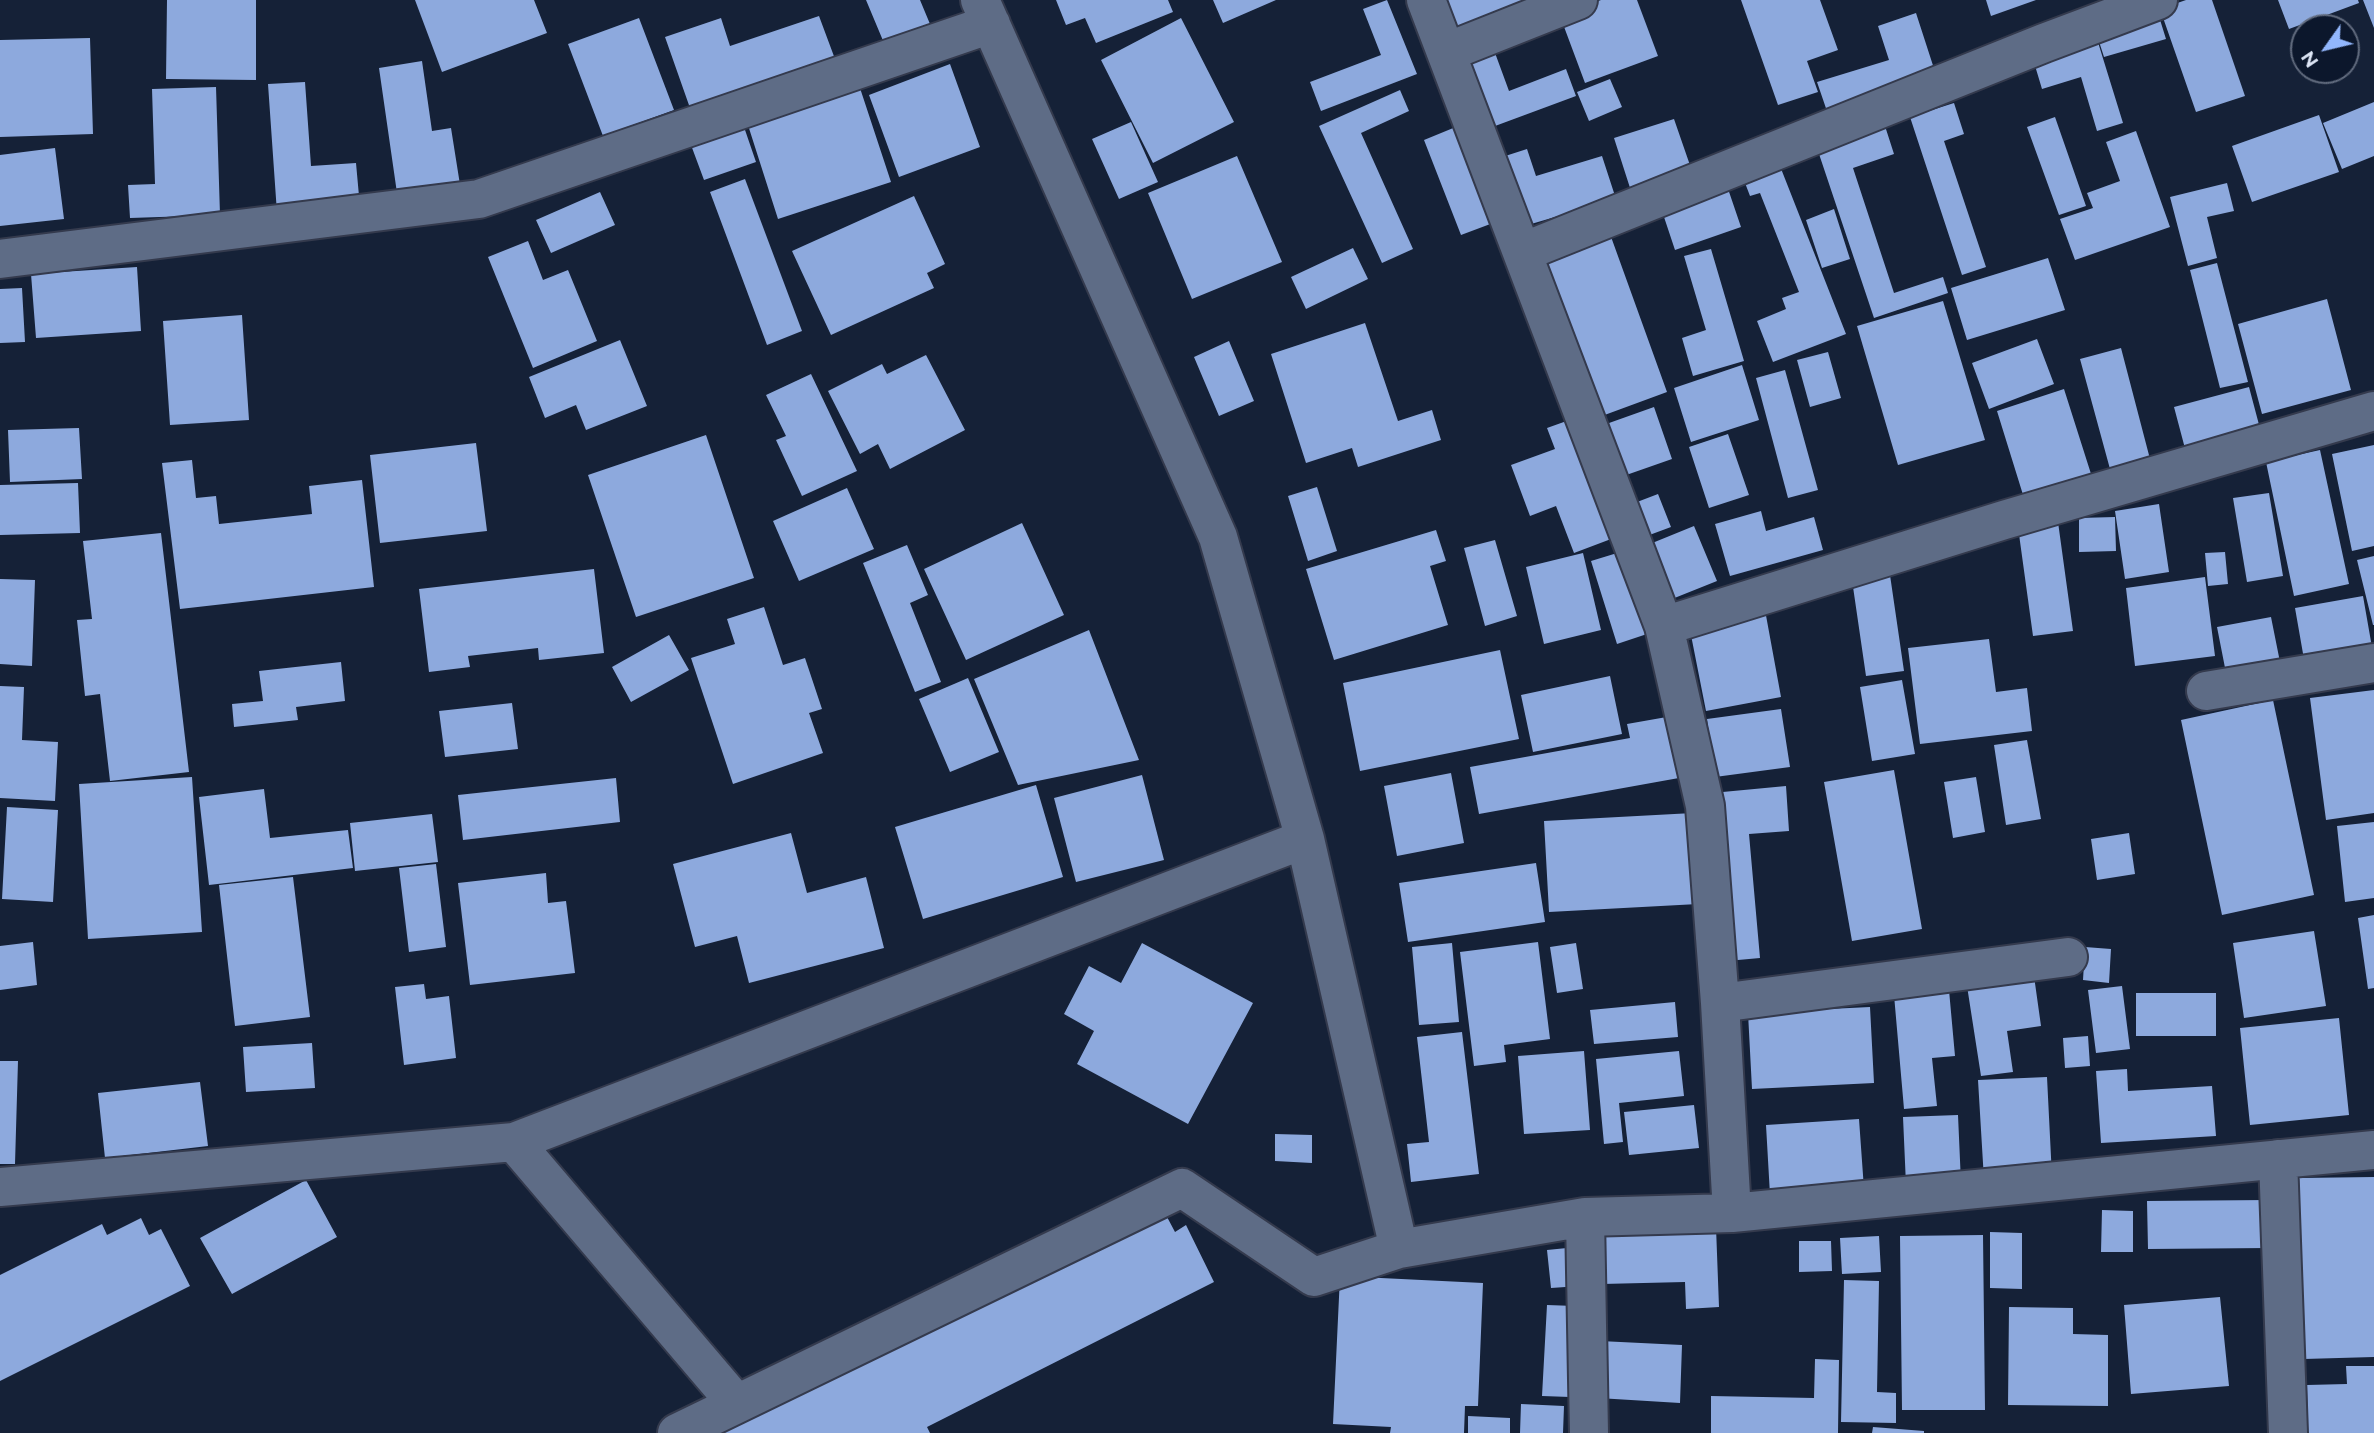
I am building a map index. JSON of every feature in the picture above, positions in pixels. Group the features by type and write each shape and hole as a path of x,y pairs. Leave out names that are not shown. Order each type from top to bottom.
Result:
{"street":[{"path":"1426,0 1664,626 1705,806 1732,1213"},
{"path":"1447,52 1578,0"},
{"path":"1523,252 2158,0"},
{"path":"0,259 479,199 986,12 1218,537 1305,839 1399,1249"},
{"path":"1664,626 2004,520 2374,411"},
{"path":"2206,691 2374,663"},
{"path":"0,1187 514,1142 1305,839"},
{"path":"1720,1003 2068,957"},
{"path":"514,1142 736,1403"},
{"path":"677,1433 1182,1188 1314,1277 1399,1249 1585,1217 1732,1213 2374,1150"},
{"path":"2278,1159 2288,1433"},
{"path":"1585,1217 1589,1433"}],"building":[{"path":"167,0 256,0 256,80 166,79"},
{"path":"415,0 534,0 547,33 442,72"},
{"path":"866,0 920,0 930,24 884,43"},
{"path":"1056,0 1168,0 1173,12 1096,43 1085,18 1066,25"},
{"path":"1213,0 1276,0 1223,23"},
{"path":"1387,0 1417,74 1321,111 1310,82 1381,55 1363,9"},
{"path":"1442,0 1533,0 1449,35"},
{"path":"1601,0 1637,0 1658,56 1585,83 1560,16"},
{"path":"1741,0 1820,0 1838,50 1807,61 1818,92 1778,105"},
{"path":"1986,0 2036,0 1991,16"},
{"path":"2186,0 2212,0 2245,96 2196,112 2160,9"},
{"path":"2278,0 2358,0 2359,3 2329,14 2290,14 2289,29"},
{"path":"2363,0 2374,0 2374,28"},
{"path":"2157,10 2166,39 2104,57 2095,29"},
{"path":"1916,13 1939,84 1830,120 1817,82 1889,60 1878,26"},
{"path":"819,16 835,59 690,108 665,37 721,18 730,46"},
{"path":"639,18 674,110 603,136 568,44"},
{"path":"1181,18 1234,122 1153,163 1101,60"},
{"path":"90,38 93,134 0,137 0,40"},
{"path":"2097,39 2123,123 2097,131 2081,77 2042,89 2033,59"},
{"path":"1491,42 1509,91 1566,69 1576,96 1487,129 1458,55"},
{"path":"422,61 432,131 451,128 461,191 398,200 379,68"},
{"path":"950,64 980,147 899,177 869,95"},
{"path":"1610,79 1622,107 1589,121 1577,92"},
{"path":"305,82 311,166 356,163 360,207 277,213 268,84"},
{"path":"859,85 891,182 778,219 747,122"},
{"path":"216,87 220,215 130,218 128,185 155,184 152,89"},
{"path":"1400,90 1409,111 1361,133 1413,249 1382,263 1319,126"},
{"path":"2374,102 2374,156 2342,169 2323,123"},
{"path":"1954,103 1964,134 1944,141 1986,267 1962,275 1910,117"},
{"path":"2319,115 2339,172 2252,202 2232,146"},
{"path":"2055,117 2086,206 2059,215 2027,127"},
{"path":"1674,119 1692,171 1631,191 1614,138"},
{"path":"1131,122 1158,182 1119,199 1092,139"},
{"path":"1463,124 1501,220 1461,235 1424,140"},
{"path":"1885,126 1894,154 1853,168 1894,293 1943,277 1948,293 1874,318 1817,148"},
{"path":"744,127 756,162 704,180 691,145"},
{"path":"2136,131 2170,227 2075,260 2060,219 2093,208 2087,193 2120,181 2106,142"},
{"path":"55,148 64,219 0,226 0,155"},
{"path":"1527,149 1536,176 1602,156 1616,199 1521,227 1499,158"},
{"path":"1237,156 1282,262 1192,299 1148,193"},
{"path":"1778,161 1846,334 1773,362 1757,321 1786,309 1782,298 1799,292 1760,193 1750,196 1742,175"},
{"path":"745,179 802,331 767,345 710,192"},
{"path":"1725,180 1741,227 1675,250 1659,202"},
{"path":"2227,183 2234,211 2207,217 2217,258 2188,266 2170,197"},
{"path":"600,192 615,225 551,253 536,220"},
{"path":"914,196 945,264 927,273 934,288 831,335 792,251"},
{"path":"1834,209 1850,259 1822,268 1806,220"},
{"path":"1610,234 1667,392 1591,420 1534,262"},
{"path":"528,241 543,280 568,270 597,341 533,368 488,257"},
{"path":"1353,248 1368,279 1306,309 1291,277"},
{"path":"1711,249 1744,361 1693,376 1682,338 1706,330 1684,256"},
{"path":"2048,258 2065,310 1967,340 1951,288"},
{"path":"2217,263 2248,382 2220,388 2190,270"},
{"path":"137,267 141,331 36,338 31,274"},
{"path":"22,288 25,342 0,343 0,289"},
{"path":"2327,299 2351,390 2262,414 2238,324"},
{"path":"1943,301 1985,440 1898,465 1857,326"},
{"path":"242,315 249,420 170,425 163,321"},
{"path":"1365,323 1398,421 1432,410 1441,440 1358,467 1352,448 1306,463 1271,354"},
{"path":"2037,339 2054,384 1989,409 1972,363"},
{"path":"620,340 647,406 586,430 576,405 545,418 529,377"},
{"path":"1229,341 1254,401 1219,416 1194,357"},
{"path":"2121,348 2150,459 2110,469 2080,359"},
{"path":"1828,352 1841,398 1810,407 1797,360"},
{"path":"926,355 965,430 890,469 878,444 860,454 828,391 882,364 887,374"},
{"path":"1742,365 1759,420 1691,442 1674,388"},
{"path":"1785,370 1818,490 1788,498 1756,378"},
{"path":"811,374 857,471 802,496 776,440 786,436 766,395"},
{"path":"2249,387 2262,436 2187,456 2174,407"},
{"path":"2064,389 2092,477 2024,498 1997,411"},
{"path":"1654,407 1672,459 1612,480 1595,428"},
{"path":"1575,418 1619,536 1574,553 1556,506 1530,516 1511,465 1555,449 1547,428"},
{"path":"79,428 82,479 10,482 8,430"},
{"path":"1728,434 1749,495 1709,508 1689,447"},
{"path":"706,435 754,578 636,617 588,475"},
{"path":"476,443 487,531 380,543 370,455"},
{"path":"2374,445 2374,546 2352,551 2332,454"},
{"path":"2320,450 2349,584 2294,596 2266,462"},
{"path":"192,460 196,498 216,496 219,524 312,514 309,486 362,480 374,587 180,609 162,463"},
{"path":"78,483 80,533 0,535 0,485"},
{"path":"1317,487 1337,551 1308,561 1288,496"},
{"path":"847,488 874,549 799,581 773,521"},
{"path":"2269,493 2283,576 2247,582 2233,498"},
{"path":"1658,494 1671,527 1636,540 1624,507"},
{"path":"2159,504 2169,572 2125,579 2115,511"},
{"path":"1761,511 1766,531 1814,517 1823,550 1730,576 1715,524"},
{"path":"2115,517 2116,551 2079,552 2079,518"},
{"path":"2058,522 2073,631 2033,636 2018,527"},
{"path":"1022,523 1064,615 966,660 924,569"},
{"path":"1694,526 1717,581 1662,603 1640,548"},
{"path":"1436,530 1446,561 1430,566 1448,625 1334,660 1306,569"},
{"path":"161,533 189,772 110,781 100,694 85,696 77,620 92,619 83,541"},
{"path":"1495,540 1517,616 1485,626 1464,548"},
{"path":"907,545 928,595 910,603 941,682 915,692 863,563"},
{"path":"1627,550 1653,632 1617,644 1591,561"},
{"path":"2225,552 2228,584 2208,586 2205,553"},
{"path":"1583,553 1601,630 1544,644 1526,567"},
{"path":"2374,556 2374,625 2373,625 2357,560"},
{"path":"594,569 604,653 539,660 538,648 468,656 470,667 429,672 419,589"},
{"path":"1890,575 1904,671 1866,676 1852,580"},
{"path":"2205,577 2215,656 2135,666 2126,588"},
{"path":"0,579 35,580 32,666 0,664"},
{"path":"2363,596 2373,653 2305,665 2295,608"},
{"path":"764,607 783,665 805,658 822,709 809,713 823,753 733,784 691,658 735,644 727,619"},
{"path":"1765,610 1781,697 1706,711 1689,625"},
{"path":"2271,617 2281,667 2227,678 2217,627"},
{"path":"1089,630 1139,760 1018,785 974,679"},
{"path":"669,635 689,670 631,702 612,667"},
{"path":"1989,639 1996,692 2027,688 2032,731 1920,744 1908,648"},
{"path":"1500,650 1519,739 1360,771 1343,683"},
{"path":"341,662 345,701 296,707 298,720 234,727 232,704 263,701 259,671"},
{"path":"1610,676 1622,734 1533,752 1521,695"},
{"path":"968,678 999,752 950,772 919,699"},
{"path":"1902,680 1915,754 1872,761 1860,687"},
{"path":"0,686 24,687 22,740 58,742 55,801 0,798"},
{"path":"2374,690 2374,813 2326,820 2310,698"},
{"path":"2273,700 2314,895 2222,915 2181,720"},
{"path":"512,703 518,749 445,757 439,711"},
{"path":"1781,709 1790,767 1715,777 1707,719"},
{"path":"1678,715 1690,776 1479,814 1470,767 1630,738 1627,724"},
{"path":"2027,740 2041,819 2006,825 1994,745"},
{"path":"1894,770 1922,929 1852,941 1824,782"},
{"path":"1451,773 1464,843 1397,856 1384,786"},
{"path":"1142,775 1164,860 1076,882 1054,798"},
{"path":"192,777 202,932 88,939 79,784"},
{"path":"1976,777 1985,832 1953,838 1944,782"},
{"path":"616,778 620,822 463,840 458,795"},
{"path":"1036,785 1063,877 923,919 895,827"},
{"path":"1786,786 1789,831 1749,834 1760,958 1727,961 1712,793"},
{"path":"264,789 270,838 348,830 353,868 209,885 199,797"},
{"path":"7,807 58,810 53,902 2,899"},
{"path":"1693,813 1698,904 1549,912 1544,821"},
{"path":"432,814 438,862 355,871 350,823"},
{"path":"2374,822 2374,898 2345,902 2337,826"},
{"path":"791,833 807,893 866,877 884,948 749,983 737,936 695,947 673,864"},
{"path":"2129,833 2135,874 2097,880 2091,839"},
{"path":"1536,863 1545,922 1408,942 1399,883"},
{"path":"436,864 446,947 409,952 399,868"},
{"path":"546,873 548,903 566,901 575,973 470,985 458,883"},
{"path":"293,877 310,1017 235,1026 219,885"},
{"path":"2374,915 2374,988 2368,989 2358,918"},
{"path":"2314,931 2326,1006 2244,1018 2233,943"},
{"path":"33,942 37,985 0,990 0,946"},
{"path":"1538,942 1550,1039 1504,1045 1506,1062 1474,1066 1460,952"},
{"path":"1142,943 1253,1003 1188,1124 1077,1064 1094,1031 1064,1014 1089,966 1121,983"},
{"path":"1452,943 1459,1022 1419,1025 1412,947"},
{"path":"1576,943 1583,989 1557,993 1550,947"},
{"path":"2085,947 2111,949 2109,983 2083,980"},
{"path":"2034,976 2041,1026 2007,1031 2013,1072 1981,1076 1967,986"},
{"path":"424,984 426,999 449,996 456,1058 404,1065 395,987"},
{"path":"2122,986 2130,1049 2096,1053 2088,990"},
{"path":"1949,990 1955,1056 1932,1058 1937,1106 1904,1109 1894,995"},
{"path":"2136,993 2216,993 2216,1036 2136,1036"},
{"path":"1675,1002 1678,1037 1594,1044 1590,1010"},
{"path":"1870,1007 1874,1083 1752,1089 1748,1013"},
{"path":"2339,1018 2349,1115 2250,1125 2240,1028"},
{"path":"1462,1032 1479,1174 1411,1182 1407,1144 1429,1142 1417,1037"},
{"path":"2088,1036 2090,1066 2065,1068 2063,1038"},
{"path":"312,1043 315,1088 246,1092 243,1047"},
{"path":"1584,1051 1590,1130 1524,1134 1518,1056"},
{"path":"1679,1051 1684,1096 1619,1103 1623,1142 1604,1144 1596,1059"},
{"path":"0,1061 18,1061 15,1164 0,1164"},
{"path":"2127,1069 2128,1091 2212,1086 2216,1136 2101,1143 2096,1071"},
{"path":"2047,1077 2052,1177 1984,1180 1978,1080"},
{"path":"200,1082 208,1146 105,1158 98,1093"},
{"path":"1694,1105 1699,1148 1629,1155 1624,1112"},
{"path":"1958,1115 1961,1183 1906,1185 1903,1117"},
{"path":"1859,1119 1864,1189 1770,1195 1766,1125"},
{"path":"1275,1134 1312,1135 1312,1163 1275,1161"},
{"path":"2374,1177 2374,1357 2304,1359 2299,1178"},
{"path":"306,1180 337,1237 232,1294 200,1238"},
{"path":"2269,1200 2269,1248 2148,1249 2147,1201"},
{"path":"2102,1210 2133,1211 2133,1252 2101,1252"},
{"path":"1166,1215 1175,1232 1186,1225 1214,1282 927,1427 930,1433 702,1433"},
{"path":"141,1218 149,1235 161,1229 190,1286 0,1381 0,1275 102,1224 107,1235"},
{"path":"1716,1227 1719,1307 1686,1309 1685,1282 1602,1284 1601,1230"},
{"path":"1990,1232 2022,1233 2022,1289 1990,1288"},
{"path":"1983,1235 1985,1410 1902,1410 1900,1236"},
{"path":"1879,1236 1881,1272 1842,1274 1840,1238"},
{"path":"1799,1241 1831,1241 1832,1271 1799,1272"},
{"path":"1577,1247 1580,1286 1551,1288 1547,1250"},
{"path":"1340,1276 1483,1283 1478,1406 1465,1406 1464,1433 1390,1433 1391,1427 1333,1424"},
{"path":"1844,1280 1879,1281 1877,1392 1896,1393 1896,1423 1841,1422"},
{"path":"2220,1297 2229,1386 2131,1394 2124,1305"},
{"path":"1547,1305 1575,1306 1570,1397 1542,1396"},
{"path":"2009,1307 2073,1308 2073,1334 2108,1335 2108,1406 2008,1405"},
{"path":"1600,1341 1682,1345 1680,1403 1598,1398"},
{"path":"1815,1359 1839,1360 1838,1433 1711,1433 1711,1396 1814,1398"},
{"path":"2346,1366 2374,1366 2374,1433 2308,1433 2307,1385 2347,1384"},
{"path":"1521,1404 1564,1406 1563,1433 1520,1433"},
{"path":"1468,1416 1510,1418 1510,1433 1468,1433"},
{"path":"1873,1427 1924,1431 1924,1433 1872,1433"}]}
